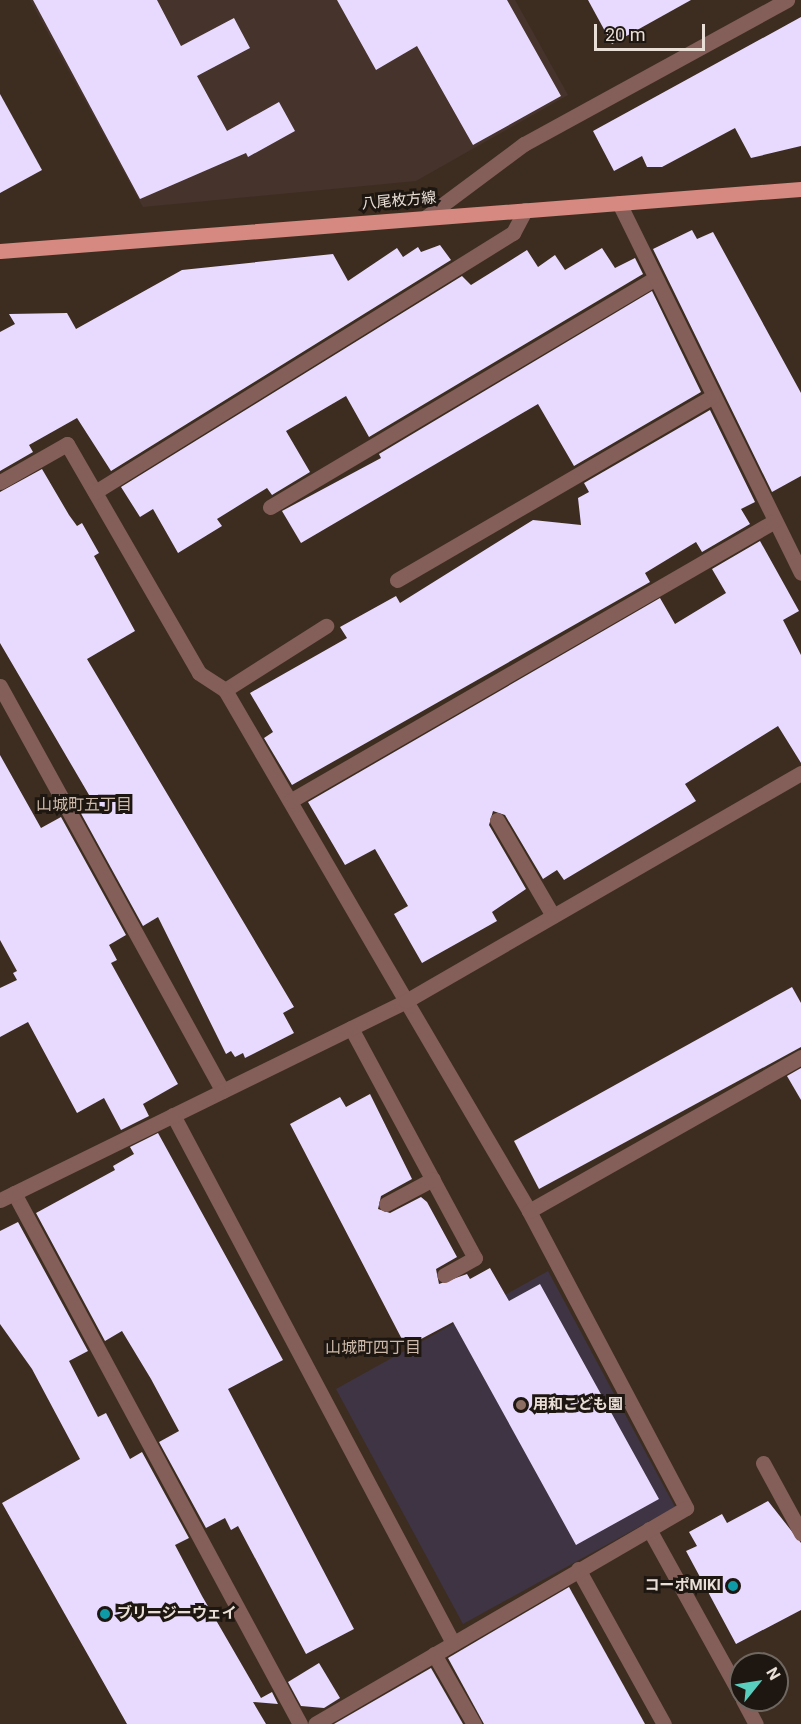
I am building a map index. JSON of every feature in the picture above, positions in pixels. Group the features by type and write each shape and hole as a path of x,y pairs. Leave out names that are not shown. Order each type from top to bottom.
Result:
{"main road":[{"name":"八尾枚方線","path":"0,251 801,189"}],"street":[{"path":"426,217 524,144 787,0"},
{"path":"619,202 773,522 801,573"},
{"path":"95,492 513,232 525,210"},
{"path":"270,507 655,278"},
{"path":"397,580 712,397"},
{"path":"0,482 68,444 199,673 225,690 529,1211 686,1508 578,1569 317,1724"},
{"path":"290,801 773,522"},
{"path":"225,690 326,626"},
{"path":"0,686 223,1091"},
{"path":"0,1200 406,1001 801,773"},
{"path":"497,820 553,916"},
{"path":"351,1028 475,1258 444,1275"},
{"path":"529,1211 801,1057"},
{"path":"173,1115 453,1643"},
{"path":"386,1204 433,1179"},
{"path":"14,1193 300,1724"},
{"path":"763,1463 801,1533"},
{"path":"649,1529 729,1674"},
{"path":"578,1569 664,1724"},
{"path":"434,1654 474,1724"}],"shaded area":[{"path":"30,0 515,0 568,95 416,181 143,207"},
{"path":"548,1271 675,1507 463,1624 336,1389"}],"building":[{"path":"33,0 157,0 181,46 234,18 250,48 197,76 227,131 279,102 295,131 248,157 246,153 140,199"},
{"path":"337,0 507,0 561,96 473,145 417,46 376,70"},
{"path":"588,0 691,0 612,44"},
{"path":"801,17 801,146 751,158 735,128 662,167 647,167 642,156 614,171 593,131"},
{"path":"0,94 42,170 0,193"},
{"path":"692,230 697,239 713,232 801,393 801,476 772,492 653,249"},
{"path":"440,245 451,260 111,471 77,418 29,445 33,452 0,471 0,332 15,324 9,314 67,313 76,329 182,270 333,254 348,281 397,248 403,257 418,247 421,252"},
{"path":"602,248 615,268 635,258 643,274 369,437 346,396 286,431 310,472 272,495 267,488 217,519 222,526 178,553 153,509 140,517 121,487 462,276 471,285 527,250 538,267 555,255 565,270"},
{"path":"652,291 701,392 574,466 538,404 301,543 282,511 381,458 379,454"},
{"path":"710,410 755,502 741,509 750,524 702,552 696,542 645,573 650,582 292,785 264,738 273,732 250,693 347,638 340,627 396,596 400,603 533,520 581,525 578,498 589,492 584,483"},
{"path":"42,469 77,526 82,523 99,553 94,556 135,631 87,659 294,1007 283,1013 294,1033 245,1058 243,1053 235,1057 231,1051 226,1054 158,917 143,926 78,808 92,800 0,643 0,492"},
{"path":"760,541 799,611 783,620 801,655 801,763 778,726 685,784 696,801 564,880 557,870 543,879 505,815 493,811 489,825 526,889 492,912 497,921 422,963 394,914 408,906 375,849 345,865 308,802 660,598 675,624 726,593 712,569"},
{"path":"0,755 41,828 61,817 126,935 109,945 117,960 111,963 178,1084 143,1104 149,1116 121,1130 104,1098 77,1113 28,1022 0,1037 0,988 17,980 13,973 17,971 0,940"},
{"path":"792,987 801,1003 801,1047 539,1189 514,1141"},
{"path":"801,1068 801,1100 787,1076"},
{"path":"370,1094 412,1179 381,1196 378,1209 390,1213 421,1197 427,1202 457,1257 436,1269 439,1284 467,1274 470,1279 490,1268 509,1301 540,1284 659,1499 576,1545 453,1322 406,1347 290,1124 340,1097 346,1107"},
{"path":"158,1133 283,1360 228,1389 354,1629 306,1654 238,1526 231,1530 225,1518 206,1528 159,1442 179,1431 151,1379 122,1331 105,1341 36,1213 115,1170 113,1166 134,1154 130,1147"},
{"path":"18,1222 88,1351 69,1361 98,1417 106,1413 130,1459 142,1452 189,1538 175,1545 202,1596 261,1698 272,1692 278,1704 253,1702 266,1724 127,1724 2,1503 80,1459 32,1369 0,1324 0,1231"},
{"path":"768,1501 801,1543 801,1610 736,1644 686,1551 697,1546 689,1532 722,1514 727,1523"},
{"path":"569,1587 645,1724 484,1724 448,1658"},
{"path":"319,1663 340,1698 324,1708 301,1706 288,1682"},
{"path":"431,1668 463,1724 334,1724"}],"place":[{"name":"用和こども園","path":"521,1405"},
{"name":"コーポMIKI","path":"733,1586"},
{"name":"ブリージーウェイ","path":"105,1614"}],"district":[{"name":"山城町五丁目","path":"84,805"},
{"name":"山城町四丁目","path":"373,1348"}]}
